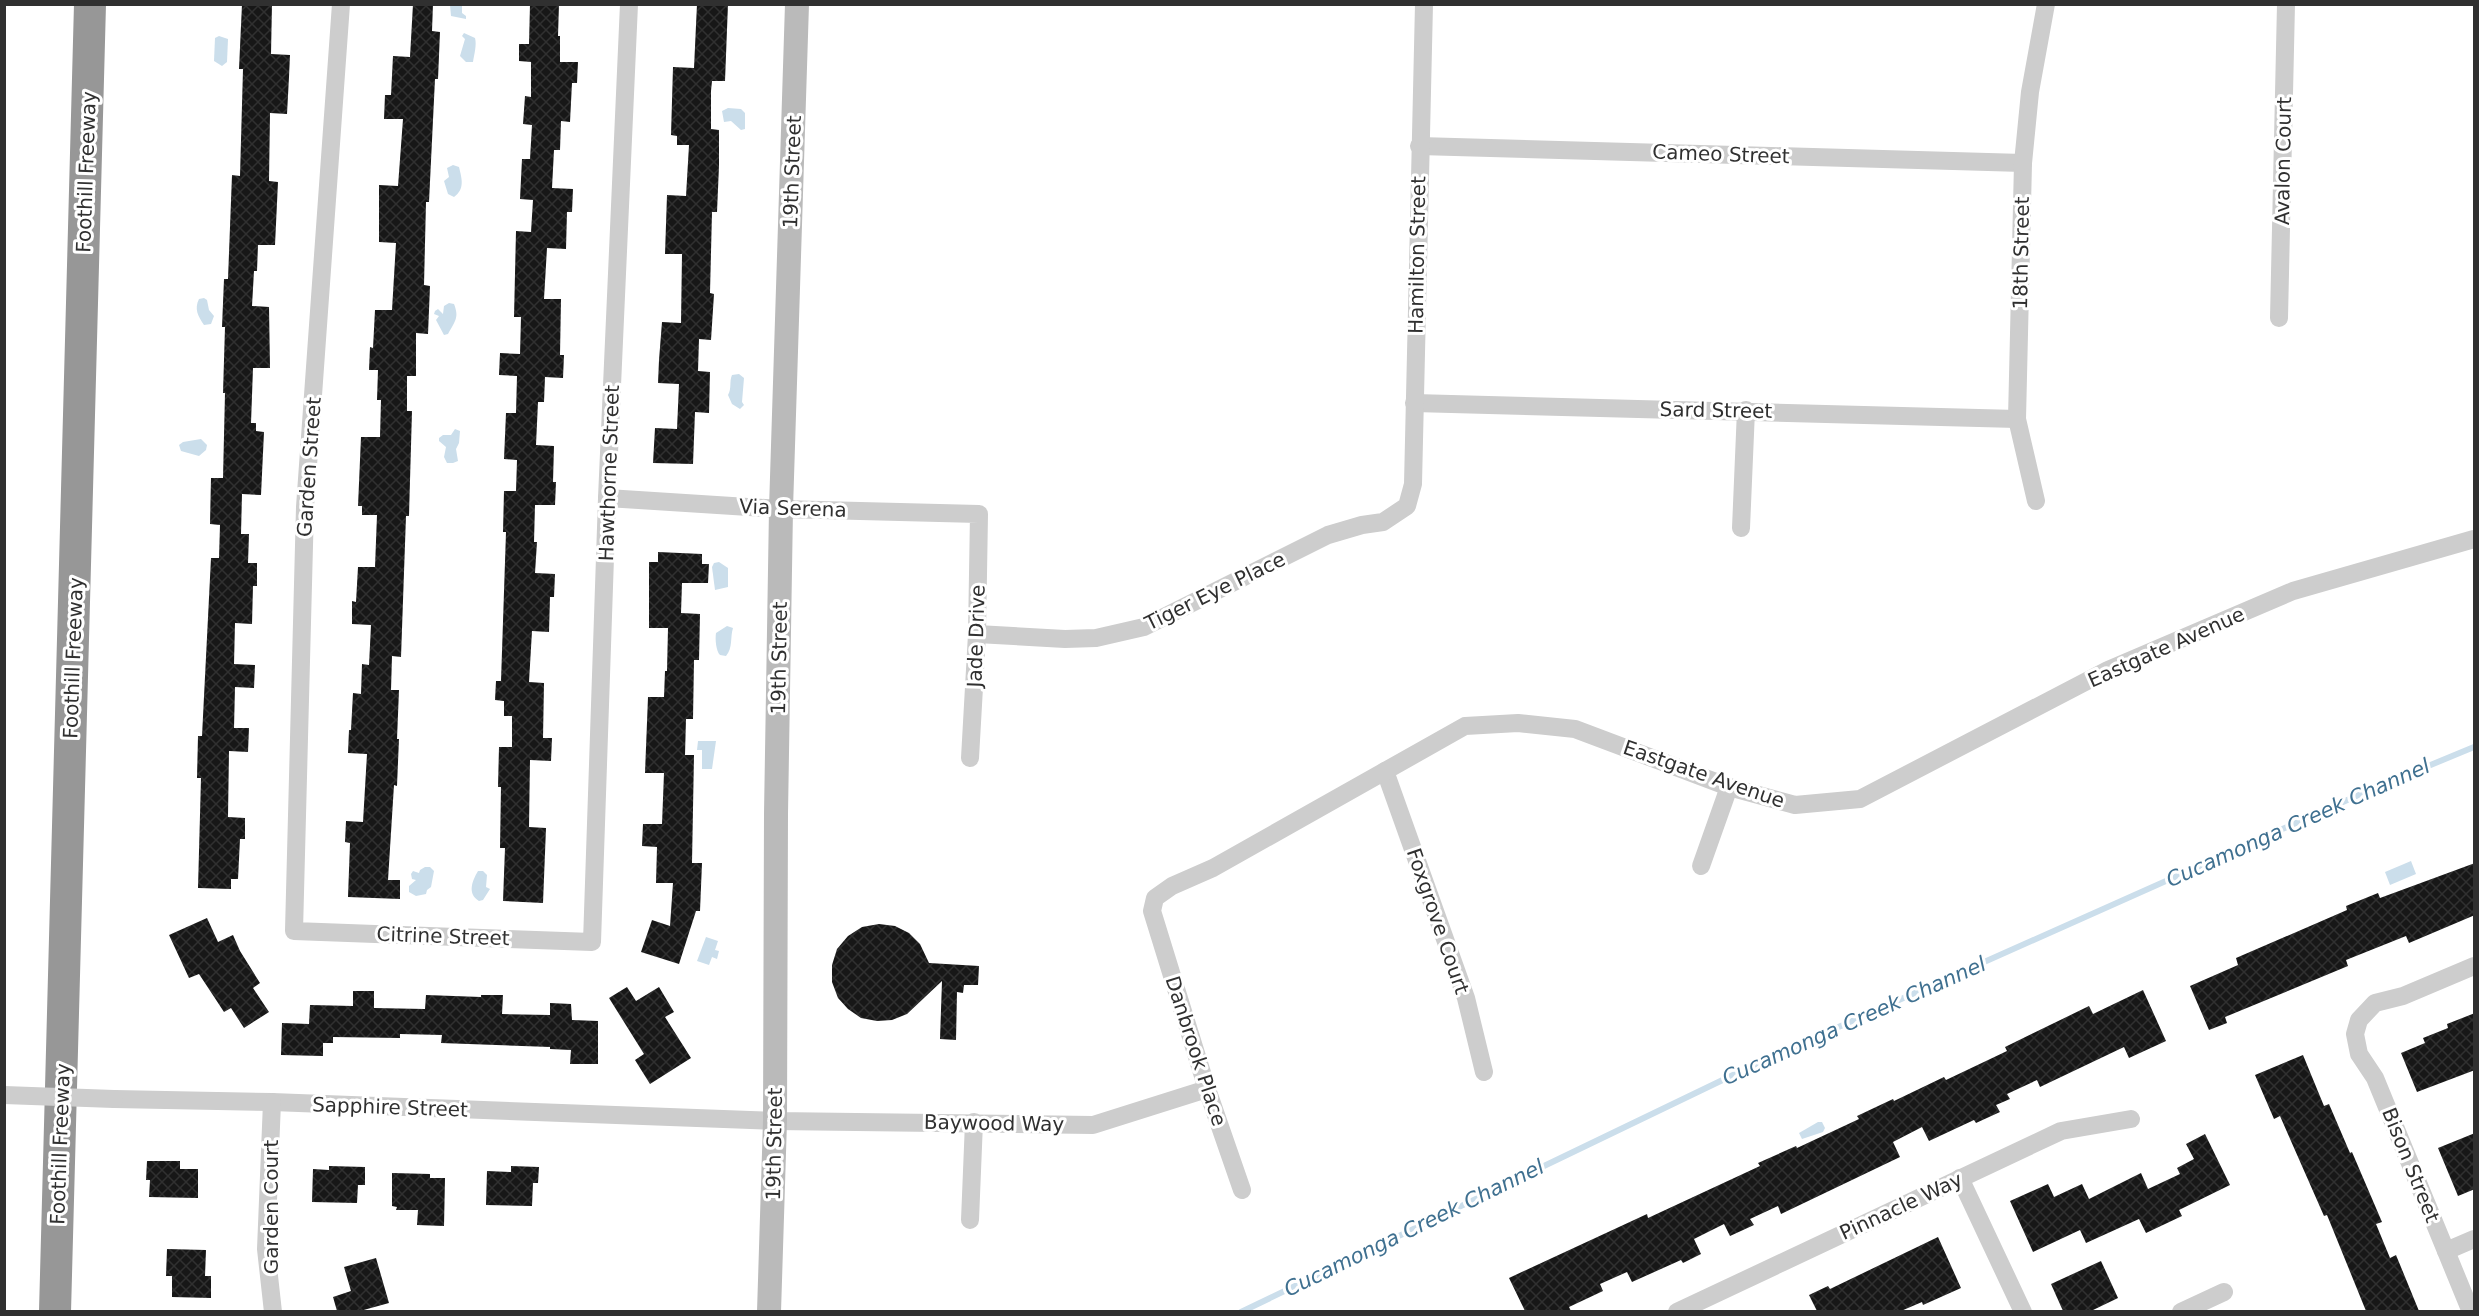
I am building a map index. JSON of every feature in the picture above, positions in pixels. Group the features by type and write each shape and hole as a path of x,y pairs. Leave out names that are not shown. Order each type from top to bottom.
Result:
{"highway":[{"name":"Foothill Freeway","path":"55,1311 90,4"}],"main road":[{"name":"19th Street","path":"769,1311 775,1121 776,814 781,509 797,4"}],"street":[{"name":"Garden Street","path":"294,931 305,507 342,4"},
{"name":"Hawthorne Street","path":"592,942 607,498 629,4"},
{"name":"Hamilton Street","path":"1407,506 1413,484 1424,4"},
{"name":"18th Street","path":"2036,501 2018,419 2023,163 2030,92 2046,4"},
{"name":"Avalon Court","path":"2279,318 2286,4"},
{"name":"Cameo Street","path":"1419,146 2023,163"},
{"name":"Sard Street","path":"1414,403 2018,419"},
{"path":"1741,528 1746,410"},
{"name":"Via Serena","path":"607,498 781,509 979,514"},
{"name":"Tiger Eye Place","path":"977,634 1065,639 1096,638 1144,627 1328,535 1362,525 1383,522 1407,506"},
{"name":"Jade Drive","path":"970,758 977,634 979,514"},
{"name":"Eastgate Avenue","path":"1152,911 1155,898 1172,886 1213,868 1465,726 1518,723 1575,729 1729,787 1795,805 1860,799 2108,670 2293,591 2475,539"},
{"name":"Foxgrove Court","path":"1385,771 1466,998 1484,1072"},
{"path":"1701,866 1729,787"},
{"name":"Danbrook Place","path":"1152,911 1207,1089 1242,1190"},
{"name":"Citrine Street","path":"294,931 592,942"},
{"name":"Bison Street","path":"2471,1311 2375,1078 2359,1054 2355,1034 2359,1020 2375,1003 2403,996 2475,966"},
{"name":"Baywood Way","path":"775,1121 1093,1125 1207,1089"},
{"name":"Sapphire Street","path":"4,1095 272,1102 775,1121"},
{"name":"Garden Court","path":"272,1102 266,1250 273,1311"},
{"name":"Pinnacle Way","path":"1677,1311 2061,1131 2131,1119"},
{"path":"970,1220 974,1122"},
{"path":"1960,1178 2023,1311"},
{"path":"2446,1251 2475,1239"},
{"path":"2181,1311 2224,1292"}],"water":[{"path":"450,5 462,5 462,13 466,19 451,16"},
{"path":"464,33 475,38 473,62 466,62 460,56 465,39 462,36"},
{"path":"219,36 228,39 227,62 222,66 214,61 215,38"},
{"path":"728,108 741,109 745,113 745,129 741,130 731,121 724,122 722,111"},
{"path":"453,165 459,167 462,180 460,191 454,197 448,194 444,181 449,177 447,168"},
{"path":"204,298 214,316 211,324 204,325 197,309 199,299"},
{"path":"449,303 454,304 456,316 448,334 444,335 436,320 439,316 434,314 438,309 443,314 444,306"},
{"path":"739,374 744,378 742,402 744,405 740,409 732,404 728,395 732,375"},
{"path":"455,429 460,431 456,449 458,461 447,463 444,457 446,447 439,441 439,438 443,435 451,435"},
{"path":"201,439 207,445 206,450 199,456 181,451 179,445 183,442"},
{"path":"719,562 728,568 728,587 715,590 712,567 714,563"},
{"path":"727,626 733,628 730,650 726,656 719,653 716,633"},
{"path":"698,741 716,741 712,769 702,769 702,750 697,750"},
{"path":"2411,861 2416,874 2390,885 2385,872"},
{"path":"425,867 430,867 434,871 431,887 426,894 416,896 409,892 409,886 416,880 412,879 411,874 413,871 419,873"},
{"path":"478,871 483,871 487,875 486,887 490,889 483,900 479,901 472,891"},
{"path":"706,937 718,941 715,950 719,951 717,959 712,957 709,965 697,961"},
{"path":"1822,1122 1825,1128 1823,1132 1802,1139 1799,1133"}],"building":[{"path":"242,4 272,4 271,54 290,55 289,77 287,114 270,113 269,181 278,182 275,245 258,245 257,271 254,271 252,306 269,307 270,368 253,368 251,423 256,423 256,431 264,432 261,495 242,494 241,534 249,534 248,563 257,563 257,586 253,586 252,624 235,623 234,664 255,665 254,688 235,687 234,728 249,728 248,752 229,751 228,817 245,818 245,839 240,839 238,879 231,879 231,889 198,888 201,778 197,778 198,736 202,736 211,558 219,558 220,525 210,524 211,478 223,478 225,327 222,327 224,279 228,279 232,175 240,176 243,69 239,69"},
{"path":"413,4 433,4 432,31 440,32 438,79 435,79 429,202 426,202 424,285 430,286 428,334 416,333 416,376 407,376 407,411 412,411 409,516 406,516 401,657 392,656 391,690 399,690 397,739 399,739 388,880 400,880 400,899 348,897 350,843 345,842 346,821 363,822 367,754 348,753 349,730 351,730 353,693 361,694 362,664 369,665 371,625 352,624 352,601 356,602 358,567 375,567 377,515 362,515 362,506 358,506 361,437 380,437 381,400 377,400 378,370 369,370 370,347 373,348 375,310 392,310 396,243 379,242 379,185 398,186 403,119 384,119 385,95 391,95 393,56 410,57"},
{"path":"530,4 559,4 560,62 578,62 577,83 572,83 570,122 561,121 560,150 554,150 552,188 573,189 572,212 567,212 566,249 547,248 544,299 561,299 560,355 564,355 563,378 545,377 544,402 538,402 536,445 554,446 553,482 556,482 555,505 535,505 534,542 537,542 535,573 555,574 554,597 550,597 549,632 532,631 529,682 544,683 543,738 552,738 551,761 530,760 529,827 546,828 543,903 503,901 505,848 500,848 499,747 512,747 512,716 504,716 504,701 495,700 496,681 501,681 506,532 503,532 504,491 516,491 517,460 504,459 506,413 516,413 517,376 499,375 500,353 520,354 521,317 514,317 516,231 531,232 533,200 520,199 522,159 530,159 532,125 523,124 525,96 531,97 531,62 519,61 519,44 529,44"},
{"path":"697,4 728,4 725,81 712,81 711,91 711,129 719,130 719,166 717,212 712,212 710,293 714,294 711,340 699,339 698,371 710,372 709,413 695,412 693,464 653,463 655,428 677,429 679,384 658,383 659,360 662,322 681,323 682,254 665,254 667,195 686,196 689,145 677,145 677,136 671,135 673,67 694,68"},
{"path":"658,552 702,554 702,564 709,564 708,583 682,583 681,613 700,614 699,660 694,660 693,719 686,719 685,755 694,755 692,863 702,863 700,911 696,911 679,964 641,952 652,920 670,926 673,883 656,883 657,847 642,846 643,824 662,824 664,773 645,773 648,697 664,697 665,671 667,671 668,628 649,628 649,562 658,562"},
{"path":"2475,863 2475,915 2409,943 2406,936 2346,960 2348,966 2225,1017 2227,1023 2209,1030 2190,986 2238,965 2236,958 2347,910 2346,906 2378,893 2380,898"},
{"path":"207,918 218,942 233,935 260,983 253,988 269,1012 244,1028 231,1008 224,1012 199,974 189,978 169,935"},
{"path":"879,924 895,926 909,933 920,944 929,963 979,966 978,985 964,985 963,993 957,992 956,1040 940,1039 942,981 907,1014 892,1020 877,1021 861,1018 838,998 832,982 832,965 837,949 848,936 862,927"},
{"path":"627,987 636,1001 659,987 674,1012 665,1017 691,1058 650,1084 635,1060 644,1054 609,998"},
{"path":"2143,990 2166,1041 2129,1058 2124,1047 2040,1087 2037,1080 2007,1094 2010,1099 1996,1105 2000,1112 1976,1123 1974,1120 1929,1141 1922,1127 1893,1142 1900,1157 1781,1214 1778,1206 1750,1219 1754,1225 1730,1236 1724,1224 1694,1239 1701,1254 1683,1263 1681,1260 1632,1282 1627,1272 1600,1284 1603,1291 1569,1307 1571,1311 1525,1311 1509,1278 1647,1214 1648,1218 1760,1166 1758,1163 1796,1146 1797,1148 1859,1119 1857,1116 1893,1099 1894,1101 1944,1077 1946,1080 2007,1051 2005,1047 2089,1006 2093,1014"},
{"path":"353,991 374,991 374,1008 425,1009 426,995 481,997 481,995 503,995 502,1014 550,1015 550,1003 571,1004 572,1020 598,1021 598,1064 570,1064 571,1050 550,1049 550,1047 441,1043 442,1035 400,1034 400,1038 333,1037 333,1043 323,1043 323,1056 281,1055 282,1023 309,1024 310,1005 353,1006"},
{"path":"2475,1013 2475,1070 2417,1092 2401,1053 2425,1043 2423,1038 2448,1028 2447,1024"},
{"path":"2303,1055 2324,1106 2329,1104 2350,1153 2352,1152 2382,1222 2376,1224 2390,1258 2396,1255 2419,1311 2366,1311 2327,1215 2324,1216 2280,1116 2274,1119 2255,1075"},
{"path":"2475,1133 2475,1189 2458,1196 2438,1148"},
{"path":"2205,1134 2230,1185 2179,1210 2182,1216 2146,1233 2139,1219 2086,1243 2080,1230 2033,1252 2010,1201 2048,1184 2054,1197 2082,1184 2089,1199 2141,1173 2148,1189 2180,1174 2177,1168 2194,1159 2186,1144"},
{"path":"147,1161 180,1161 180,1169 198,1169 198,1198 149,1197 150,1180 146,1180"},
{"path":"329,1166 365,1167 365,1185 358,1185 357,1203 312,1202 313,1169 329,1170"},
{"path":"511,1166 539,1167 538,1183 533,1183 532,1206 486,1205 487,1171 511,1172"},
{"path":"392,1173 430,1174 430,1178 445,1178 444,1226 417,1225 418,1210 396,1210 397,1207 392,1206"},
{"path":"1938,1237 1961,1288 1923,1305 1922,1302 1901,1311 1817,1311 1809,1295 1828,1286 1830,1289"},
{"path":"167,1249 206,1250 205,1276 211,1276 211,1298 172,1297 172,1276 166,1276"},
{"path":"376,1258 389,1303 360,1311 337,1311 333,1297 351,1291 344,1267"},
{"path":"2101,1261 2118,1298 2091,1311 2063,1311 2051,1284"}],"waterway":[{"name":"Cucamonga Creek Channel","path":"1241,1312 1760,1062 2363,793 2474,747"}]}
